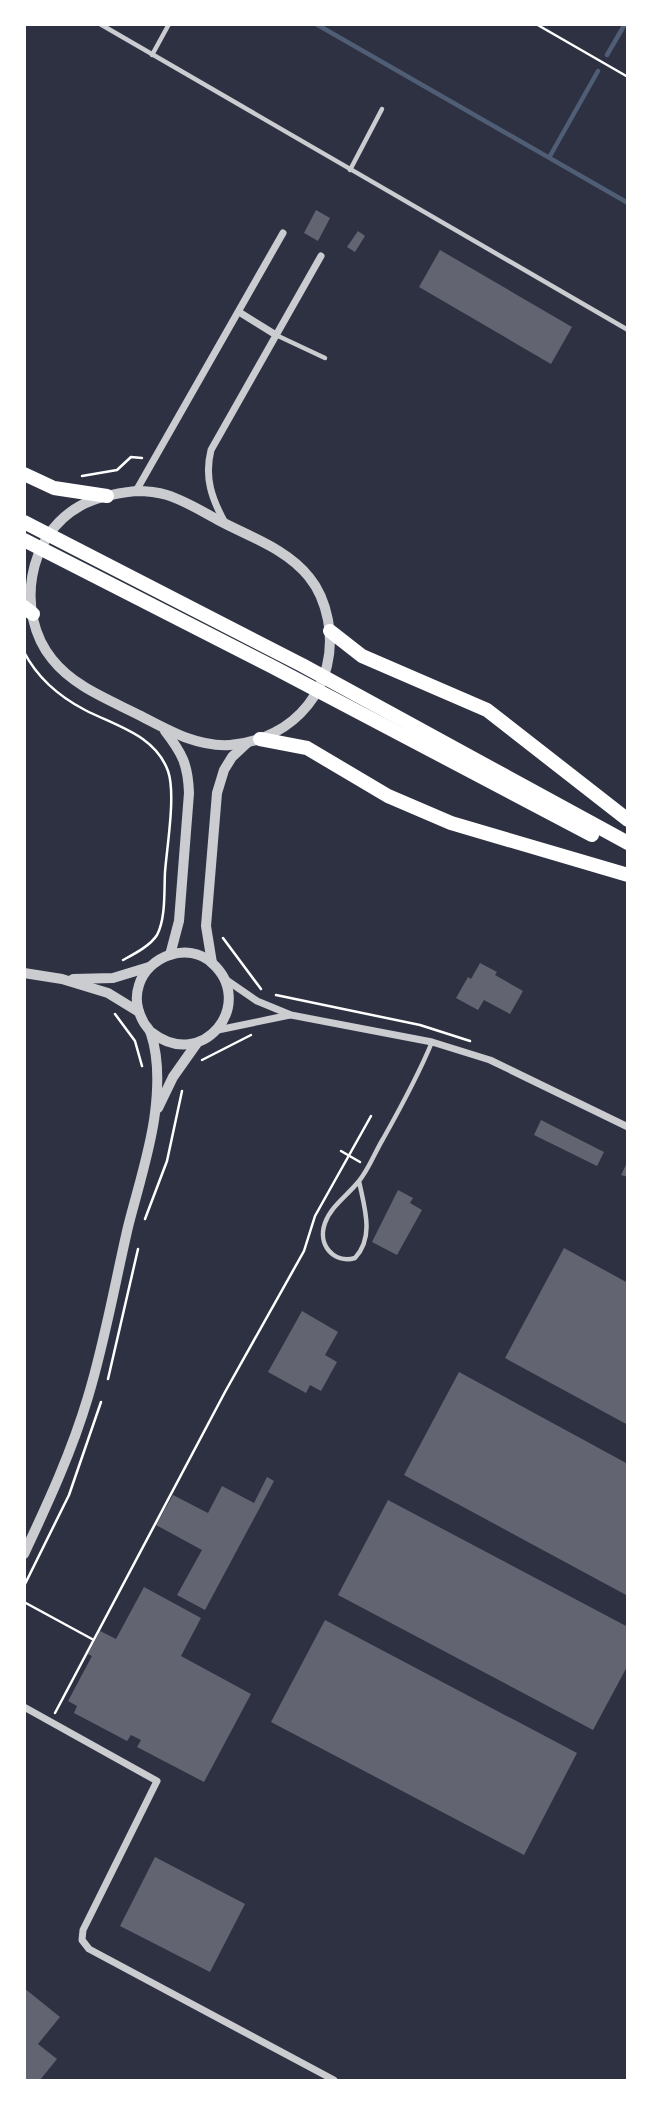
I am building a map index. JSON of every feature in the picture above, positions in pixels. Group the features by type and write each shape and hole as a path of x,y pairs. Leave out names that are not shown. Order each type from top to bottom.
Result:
{"highway":[{"path":"24,474 54,488 107,496"},
{"path":"24,522 389,719 628,853"},
{"path":"24,540 389,719 628,843"},
{"path":"330,631 362,656 487,710 628,820"},
{"path":"254,741 307,748 388,796 451,824 628,875"}],"street":[{"path":"136,491 283,233"},
{"path":"225,524 212,498 208,475 211,450 321,256"},
{"path":"239,312 276,335"},
{"path":"136,491 168,495 225,524 275,549 310,577 323,600 330,631 328,666 311,700 293,721 278,732 254,741 212,745 198,743 161,726 70,677 45,648 29,610 31,578 36,560 46,540 67,515 79,506 107,496 136,491"},
{"path":"161,726 181,751 189,793 179,921 170,954"},
{"path":"212,963 206,926 220,781 232,757 254,741"},
{"path":"62,979 113,978 149,967 170,954 192,953 212,963 224,978 257,1001 290,1015 432,1042 490,1060 628,1127"},
{"path":"139,1012 138,988 149,967"},
{"path":"24,973 62,979 108,993 139,1012 151,1031 156,1061 155,1114 89,1394 53,1491 24,1554"},
{"path":"218,1030 226,1013 229,995 224,978"},
{"path":"151,1031 167,1042 187,1044 197,1042 218,1030 290,1015"},
{"path":"155,1114 173,1077 197,1042"},
{"path":"24,1707 157,1781 83,1930 82,1940 89,1949 334,2081"}],"lane":[{"path":"100,24 628,330"},
{"path":"152,55 169,24"},
{"path":"350,170 382,109"},
{"path":"276,335 325,358"},
{"path":"359,1181 366,1222 366,1241 355,1258 338,1259 323,1241 325,1222 368,1166 419,1075 432,1042"}],"path":[{"path":"536,24 628,77"},
{"path":"72,477 117,470 131,457 152,461"},
{"path":"24,652 54,689 83,709 145,739 159,754 168,772 169,824 162,916 157,935 141,950 113,965 113,978"},
{"path":"207,911 228,948 265,994"},
{"path":"215,1052 251,1037"},
{"path":"50,1721 225,1392 304,1251 315,1216 370,1116"},
{"path":"341,1152 368,1166"},
{"path":"24,1602 94,1639"}],"building":[{"path":"316,210 330,218 318,241 304,233"},
{"path":"358,231 365,236 355,252 347,247"},
{"path":"440,250 572,327 551,364 419,287"},
{"path":"480,963 523,991 510,1014 484,1000 478,1010 456,998"},
{"path":"541,1120 604,1152 597,1166 534,1135"},
{"path":"628,1161 628,1177 621,1175"},
{"path":"398,1190 413,1198 410,1203 422,1210 397,1255 372,1242"},
{"path":"564,1248 628,1283 628,1425 505,1358"},
{"path":"302,1311 338,1332 325,1355 337,1362 321,1391 310,1385 306,1393 268,1372"},
{"path":"459,1372 628,1464 628,1596 404,1475"},
{"path":"267,1477 274,1481 205,1610 177,1595 202,1550 156,1525 173,1495 208,1513 222,1486 254,1503"},
{"path":"388,1500 628,1627 628,1665 593,1730 338,1595"},
{"path":"144,1587 201,1618 181,1656 251,1694 204,1782 137,1747 141,1740 131,1735 127,1741 74,1713 77,1706 68,1701 92,1656 88,1654 100,1631 116,1639"},
{"path":"325,1620 577,1753 524,1855 271,1722"},
{"path":"155,1857 245,1904 210,1972 120,1926"},
{"path":"24,1988 60,2017 38,2044 57,2059 40,2080 24,2080"}],"waterway":[{"path":"316,24 628,203"},
{"path":"607,55 625,24"},
{"path":"550,156 598,71"}]}
